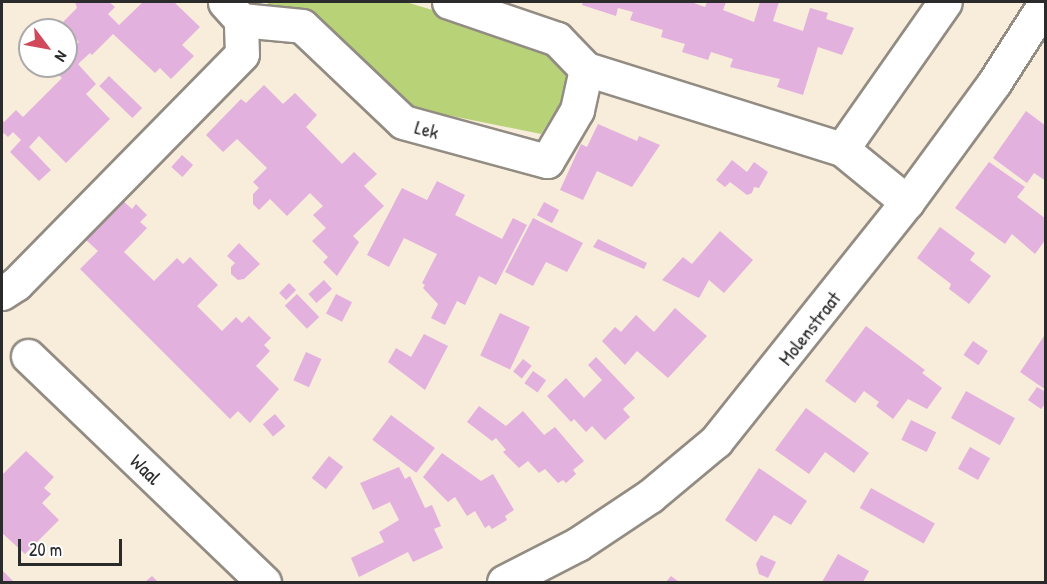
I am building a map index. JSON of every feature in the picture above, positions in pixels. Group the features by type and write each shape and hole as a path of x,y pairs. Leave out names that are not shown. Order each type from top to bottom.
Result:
{"street":[{"path":"449,2 557,39 586,69 842,149 907,202"},
{"path":"842,149 945,2"},
{"name":"Molenstraat","path":"504,582 578,544 650,496 716,441 907,202 994,83 1046,2"},
{"name":"Lek","path":"2,292 16,284 242,54 233,11 302,26 403,122 547,161 578,110 586,69"},
{"name":"Waal","path":"28,356 264,582"}],"green space":[{"path":"266,2 406,2 541,43 574,81 541,134 397,105"}],"building":[{"path":"75,2 109,2 115,7 108,14 119,25 143,2 174,2 200,27 182,45 194,56 171,79 160,68 155,73 113,34 92,55 90,53 78,64 78,18 67,18 77,8"},
{"path":"583,2 691,2 705,7 707,2 726,2 723,10 754,22 760,2 779,2 773,21 803,31 810,8 828,13 826,19 854,28 842,55 818,47 803,95 777,87 780,79 730,67 733,59 711,52 708,60 682,52 685,44 661,37 663,30 630,20 633,12 618,8 616,16 582,5"},
{"path":"78,64 96,84 86,94 110,119 66,163 39,136 29,147 51,170 39,181 10,152 21,140 13,132 8,137 4,133 2,136 2,120 4,122 16,110 23,117 62,78 78,78"},
{"path":"109,76 142,108 132,118 99,86"},
{"path":"264,85 283,104 295,93 317,115 306,127 342,164 354,152 377,174 364,186 384,206 353,236 359,242 337,276 323,262 328,257 312,241 326,228 313,215 323,206 310,193 287,216 270,199 259,210 253,204 253,194 259,188 253,182 267,168 237,139 223,152 206,135 241,99 246,103"},
{"path":"1026,111 1046,126 1046,181 1034,173 1027,183 993,158"},
{"path":"598,124 637,141 639,136 660,145 632,187 597,171 583,200 560,190 581,144 587,147"},
{"path":"182,155 193,165 182,177 171,167"},
{"path":"732,160 747,172 754,162 768,172 759,188 754,187 752,193 747,195 730,182 725,187 716,180"},
{"path":"989,162 1025,187 1017,197 1046,219 1046,239 1035,254 1012,234 1005,244 955,208"},
{"path":"437,181 465,195 455,215 502,239 513,218 527,225 496,285 479,276 465,305 457,301 445,325 431,318 438,304 423,288 425,285 422,283 437,254 404,238 389,267 367,255 402,188 427,200"},
{"path":"122,200 132,209 136,204 147,215 140,222 147,228 124,252 154,281 177,258 183,264 190,257 218,285 197,306 222,331 236,317 242,323 249,316 271,338 264,345 270,351 256,366 279,389 250,423 238,411 230,419 80,269 98,251 84,238"},
{"path":"544,202 559,210 552,223 537,215"},
{"path":"533,218 583,243 567,272 546,262 533,286 505,272"},
{"path":"940,227 975,253 970,260 991,276 969,304 949,289 951,284 917,258"},
{"path":"720,231 753,260 724,293 709,280 699,298 662,280 683,257 692,264"},
{"path":"598,239 647,263 644,269 593,247"},
{"path":"239,243 260,264 244,279 238,280 231,274 231,267 235,263 227,256"},
{"path":"324,280 332,289 316,303 308,294"},
{"path":"289,283 296,290 286,300 279,293"},
{"path":"297,294 319,317 307,329 285,306"},
{"path":"336,294 352,302 342,322 326,314"},
{"path":"675,308 707,336 668,378 637,351 625,365 602,341 615,327 621,332 636,315 654,332"},
{"path":"500,313 530,327 510,370 480,356"},
{"path":"866,326 925,370 922,373 942,388 927,409 908,399 893,419 876,406 879,402 864,391 855,403 825,381"},
{"path":"1046,333 1046,390 1020,372"},
{"path":"424,334 448,346 425,390 388,362 396,348 411,357"},
{"path":"973,341 988,351 978,365 963,355"},
{"path":"306,352 322,359 309,387 293,380"},
{"path":"596,357 635,398 623,409 630,417 605,440 592,426 586,432 574,419 571,422 547,396 566,378 584,398 602,380 588,365"},
{"path":"523,359 532,366 522,378 513,372"},
{"path":"533,371 546,380 538,392 524,383"},
{"path":"1037,387 1046,392 1046,403 1041,409 1028,400"},
{"path":"966,391 1015,418 1000,445 951,418"},
{"path":"479,406 506,426 523,411 544,435 555,427 584,461 573,470 576,474 566,483 563,480 558,483 545,469 539,473 528,461 519,468 503,452 506,450 496,438 492,441 467,422"},
{"path":"806,408 869,453 854,473 825,452 809,474 775,450"},
{"path":"275,414 285,426 273,437 263,424"},
{"path":"391,415 435,448 416,473 372,440"},
{"path":"911,420 936,432 927,452 901,440"},
{"path":"970,447 990,458 978,480 958,469"},
{"path":"26,451 54,477 44,488 51,494 42,503 59,520 25,554 2,533 2,475"},
{"path":"442,453 481,481 493,474 514,510 505,516 507,520 492,529 489,525 485,528 475,511 467,516 455,497 448,502 423,477"},
{"path":"329,456 343,467 326,489 312,478"},
{"path":"399,467 405,479 410,476 425,508 432,505 441,526 434,529 443,548 413,562 408,552 359,577 351,558 384,542 379,532 399,520 390,502 373,510 360,483"},
{"path":"759,468 807,501 791,525 774,515 756,542 725,520"},
{"path":"871,488 935,523 924,544 860,508"},
{"path":"838,554 869,571 863,582 822,582"},
{"path":"761,555 776,562 768,578 759,574 756,564"},
{"path":"2,570 14,582 2,582"},
{"path":"152,576 158,582 145,582"},
{"path":"671,576 679,582 666,582"}]}
